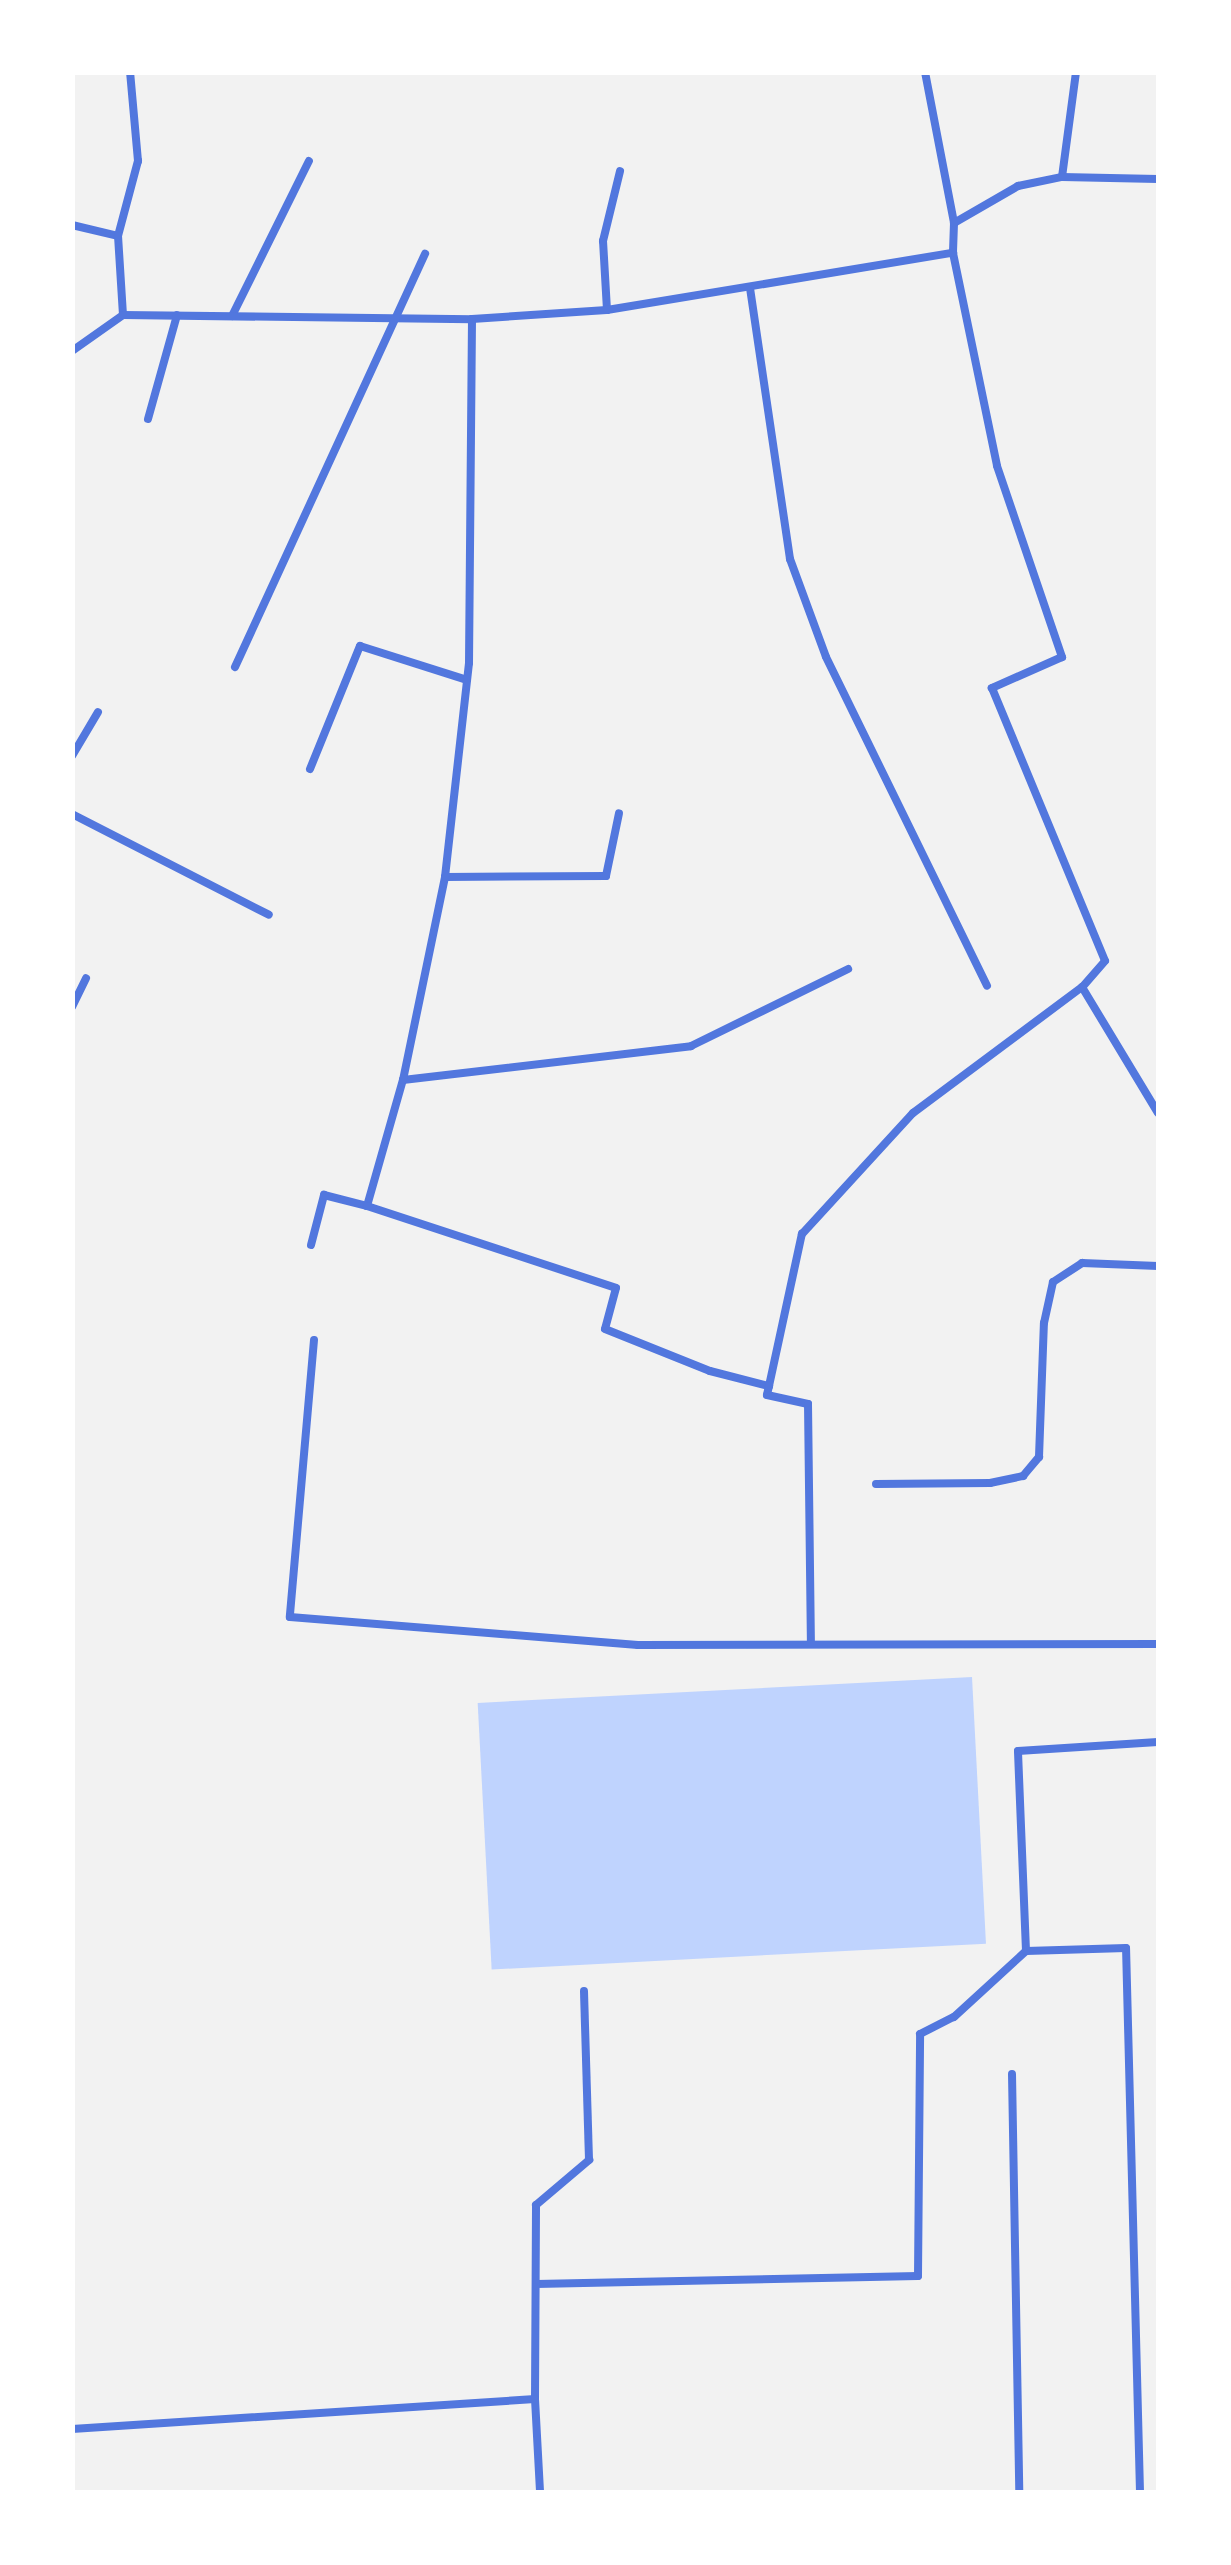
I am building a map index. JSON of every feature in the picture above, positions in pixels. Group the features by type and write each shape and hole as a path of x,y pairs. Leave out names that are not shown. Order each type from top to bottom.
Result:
{"lane":[{"path":"124,315 118,236 138,161 130,72"},
{"path":"811,1644 808,1404 766,1395 802,1234 912,1113 1082,986 1106,960 992,688 1062,657 998,466 953,252 954,224 925,72"},
{"path":"1062,176 1076,72"},
{"path":"232,316 309,161"},
{"path":"607,310 604,240 620,170"},
{"path":"954,224 1018,186 1062,176 1158,179"},
{"path":"72,225 118,236"},
{"path":"72,351 124,315 472,319 607,310 953,252"},
{"path":"235,667 425,254"},
{"path":"750,288 790,559 826,657 987,986"},
{"path":"148,419 177,315"},
{"path":"367,1206 402,1080 445,877 467,680 472,319"},
{"path":"310,768 360,646 467,680"},
{"path":"72,756 98,712"},
{"path":"445,877 606,876 619,813"},
{"path":"72,814 269,915"},
{"path":"402,1080 691,1046 848,969"},
{"path":"72,1007 86,978"},
{"path":"1082,986 1158,1113"},
{"path":"311,1245 324,1195 367,1206 616,1288 605,1329 710,1371 769,1386"},
{"path":"876,1484 990,1483 1022,1476 1039,1457 1044,1323 1053,1282 1082,1263 1158,1266"},
{"path":"314,1340 290,1617 638,1645 1158,1644"},
{"path":"1026,1950 1018,1752 1158,1742"},
{"path":"536,2284 918,2276 920,2034 954,2017 1026,1950 1126,1948 1140,2492"},
{"path":"540,2492 535,2399 536,2205 589,2160 584,1991"},
{"path":"1012,2074 1019,2492"},
{"path":"72,2429 535,2399"}],"water":[{"path":"972,1677 986,1944 492,1970 478,1703"}]}
